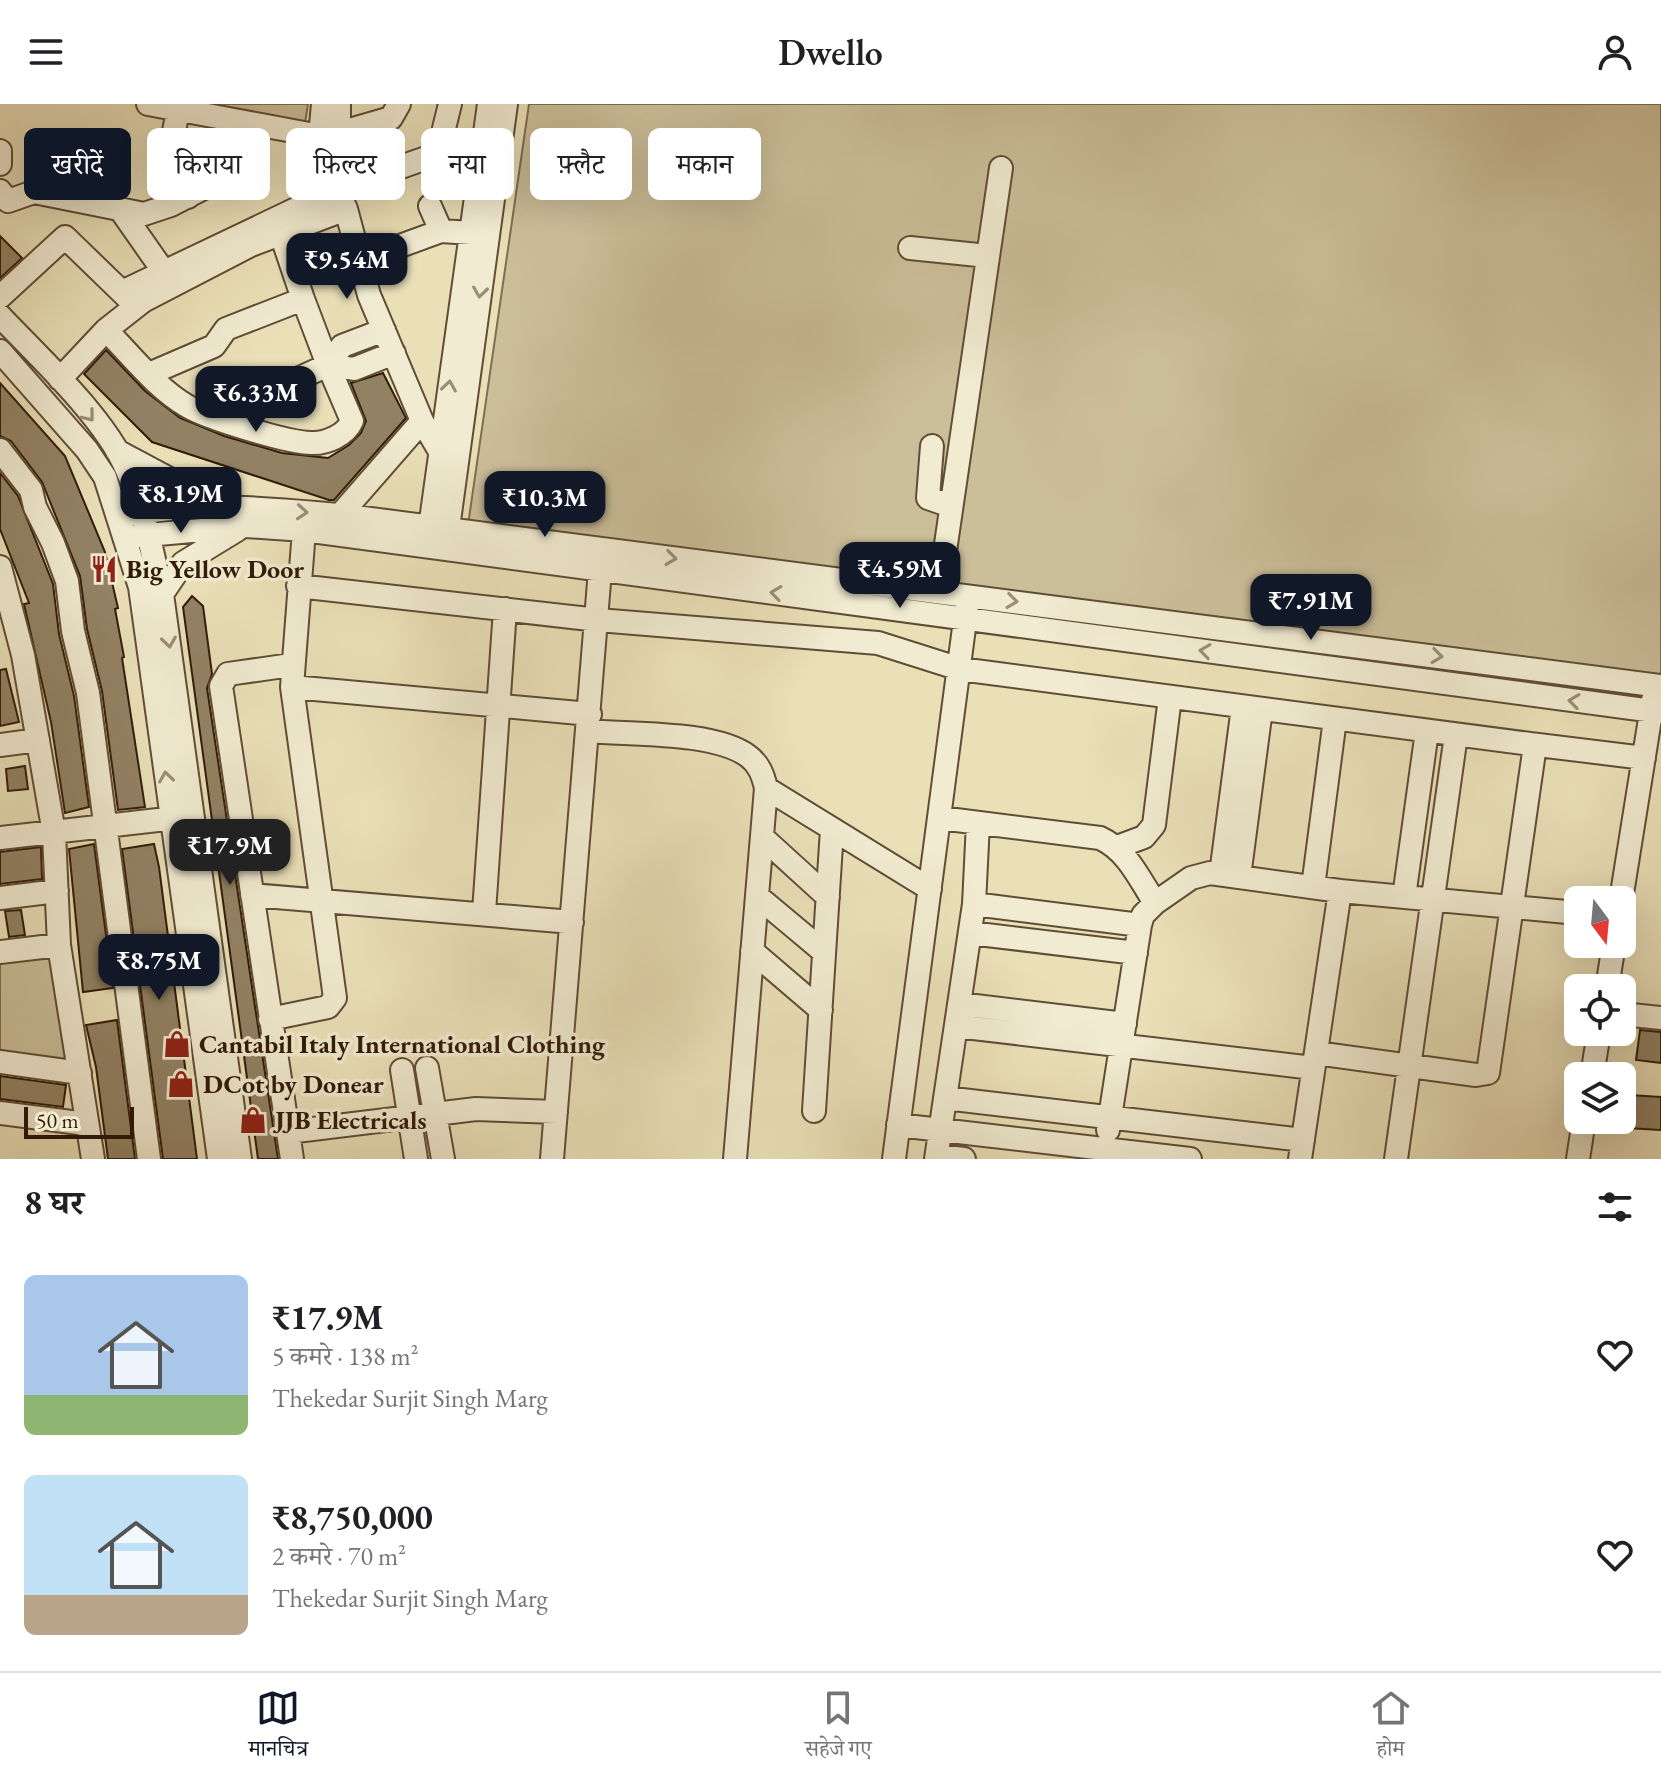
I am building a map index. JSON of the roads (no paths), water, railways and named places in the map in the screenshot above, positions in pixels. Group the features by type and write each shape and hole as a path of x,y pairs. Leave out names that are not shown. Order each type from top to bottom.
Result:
{"street":[{"path":"148,104 292,128"},
{"path":"323,104 329,128"},
{"path":"332,128 339,104"},
{"path":"353,128 391,118 399,104"},
{"path":"405,168 432,156 440,145 450,104"},
{"path":"438,539 471,233 489,104"},
{"path":"447,460 506,104"},
{"path":"175,128 178,110"},
{"path":"0,151 0,164"},
{"path":"939,592 1001,168"},
{"path":"0,191 8,201 34,192 144,214 180,200"},
{"path":"60,379 106,330 129,299 164,272 331,200"},
{"path":"129,299 281,234 335,200"},
{"path":"346,200 369,295 422,421 447,460"},
{"path":"430,206 441,231"},
{"path":"122,212 164,272"},
{"path":"400,246 441,231 471,233"},
{"path":"106,330 186,406 309,444 332,439 352,421 328,365 281,234"},
{"path":"0,297 65,237 129,299"},
{"path":"910,248 988,256"},
{"path":"149,374 214,346 226,329 303,299"},
{"path":"0,316 60,379 117,451 224,508"},
{"path":"267,393 328,365 342,346 384,330"},
{"path":"328,365 354,369 394,353"},
{"path":"3,360 87,450 133,525 162,594 219,1159"},
{"path":"340,515 422,421"},
{"path":"951,506 928,498 924,445 960,450"},
{"path":"0,450 31,490 67,581 73,631 88,693 149,1159"},
{"path":"117,451 133,525 140,587 183,817 240,1159"},
{"path":"133,525 224,508 340,515 438,539 600,570 1656,712"},
{"path":"133,525 246,526 438,539 939,592 1658,686 1651,747 1624,886"},
{"path":"162,594 183,563 246,526"},
{"path":"270,1019 334,1003 292,676 304,530"},
{"path":"0,567 23,655 38,740 61,832 57,891 59,945 93,1159"},
{"path":"552,1159 600,570"},
{"path":"298,586 598,620 878,643 960,669 1530,744 1651,747"},
{"path":"894,1159 969,596"},
{"path":"484,912 505,609"},
{"path":"1475,688 1479,662"},
{"path":"292,1159 222,681 228,674 292,676 498,705 720,742 750,757 762,772 766,788 735,1159"},
{"path":"1117,847 1144,837 1154,825 1170,697"},
{"path":"1230,876 1252,708"},
{"path":"1313,887 1335,719"},
{"path":"1404,897 1427,731"},
{"path":"1396,1159 1456,735"},
{"path":"0,745 38,740"},
{"path":"958,1015 1314,1061 1409,1066 1476,1075 1488,1073 1534,752 1530,744"},
{"path":"766,788 930,889"},
{"path":"0,838 183,817"},
{"path":"940,818 1100,838 1117,847 1155,903"},
{"path":"964,1159 936,1157 974,904 978,823"},
{"path":"814,1111 832,829"},
{"path":"762,837 828,897"},
{"path":"1104,1154 1143,915 1155,903 1198,875 1564,912"},
{"path":"0,898 57,891"},
{"path":"945,1098 1110,1117 1301,1150 1340,891"},
{"path":"252,895 484,912 572,922"},
{"path":"757,896 824,952"},
{"path":"974,904 1140,925"},
{"path":"970,933 1136,953"},
{"path":"0,952 59,945"},
{"path":"752,951 821,1010"},
{"path":"1636,1015 1661,1018"},
{"path":"0,1062 80,1073"},
{"path":"427,1068 443,1159"},
{"path":"402,1070 416,1159"},
{"path":"288,1132 476,1109 556,1112"},
{"path":"0,1113 87,1124"},
{"path":"898,1125 1104,1154 1190,1159"},
{"path":"1578,1159 1582,1134"}],"place":[{"name":"Big Yellow Door","path":"104,569"},
{"name":"Cantabil Italy International Clothing","path":"177,1044"},
{"name":"DCot by Donear","path":"181,1084"},
{"name":"JJB Electricals","path":"253,1120"}]}
